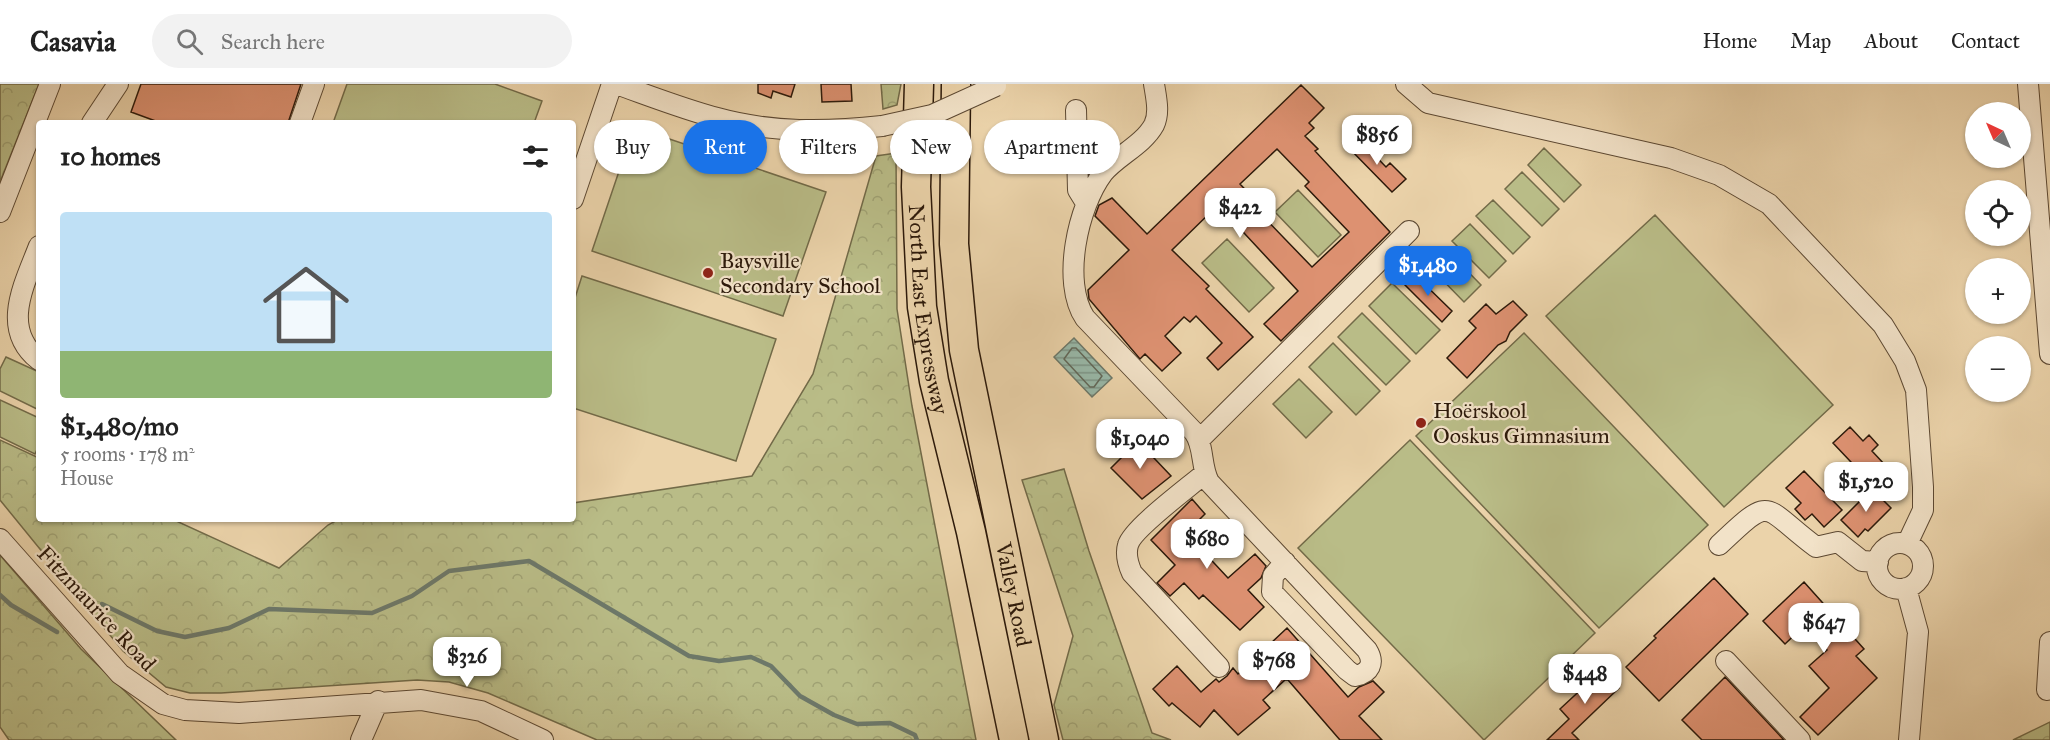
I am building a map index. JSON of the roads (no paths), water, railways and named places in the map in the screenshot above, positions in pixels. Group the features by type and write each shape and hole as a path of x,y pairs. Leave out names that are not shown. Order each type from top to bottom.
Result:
{"highway":[{"name":"North East Expressway","path":"919,84 916,207 922,307 934,381 971,532"},
{"name":"North East Expressway","path":"956,84 954,244 964,350 984,449"},
{"name":"Valley Road","path":"984,449 1044,740"},
{"name":"Valley Road","path":"971,532 1014,740"}],"street":[{"path":"0,212 50,84"},
{"path":"96,120 118,84"},
{"path":"301,120 314,84"},
{"path":"576,191 614,84 717,119 752,126 803,130 882,126 932,115 999,85"},
{"path":"1154,84 1157,102 1154,126 1104,172 1086,203 1079,228 1073,276 1074,297 1079,308 1200,439 1204,474 1209,482 1285,562 1367,650 1372,658 1371,667 1364,674 1355,676 1272,592 1273,576 1285,562"},
{"path":"1406,84 1428,103 1671,159 1719,175 1769,204 1882,325 1905,361 1916,390 1923,487 1923,510 1907,544"},
{"path":"2028,84 2046,235 2050,354"},
{"path":"1076,110 1078,190 1086,203"},
{"path":"1200,439 1409,231"},
{"path":"36,254 14,310 14,325 23,347 36,358"},
{"path":"1204,474 1138,531 1128,544 1127,562 1131,573 1219,667"},
{"path":"1719,546 1753,513 1764,509 1774,512 1816,547 1838,542 1862,561 1878,562"},
{"name":"Fitzmaurice Road","path":"0,539 120,674 163,704 185,710 239,713 378,701"},
{"path":"1899,543 1907,544 1919,552 1923,566 1918,580 1906,588 1892,587 1886,583 1878,570 1878,562 1885,549 1899,543"},
{"path":"1906,588 1918,632 1909,740"},
{"path":"1309,631 1330,610"},
{"path":"2047,690 2050,642"},
{"path":"1726,661 1800,740"},
{"path":"361,740 378,701 421,699 456,704 481,711 543,740"}],"water":[{"path":"1074,338 1112,378 1092,397 1054,357"}],"waterway":[{"path":"102,604 157,631 185,637 229,628 269,609 372,613 412,596 449,571 529,561 689,656 719,661 751,657 771,666 800,696 834,715 857,724 890,723 915,735 917,740"},
{"path":"0,595 11,605 57,632"}],"place":[{"name":"Baysville Secondary School","path":"708,273"},
{"name":"Hoërskool Ooskus Gimnasium","path":"1421,423"}]}
